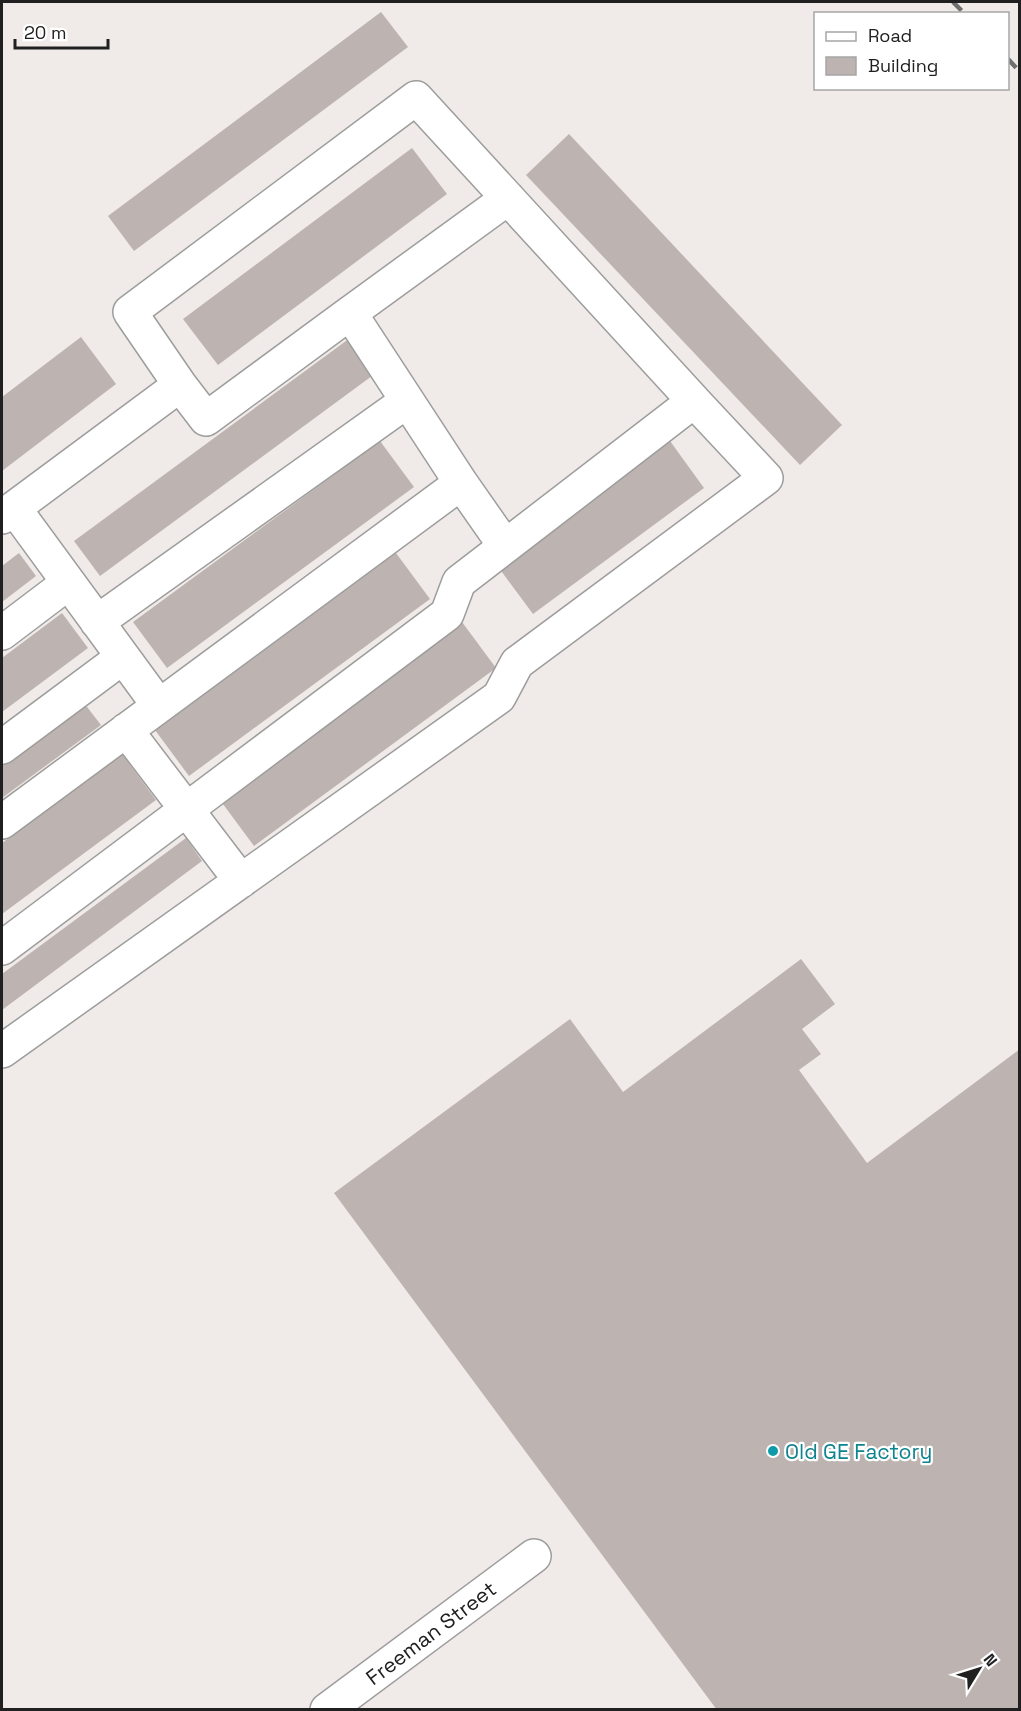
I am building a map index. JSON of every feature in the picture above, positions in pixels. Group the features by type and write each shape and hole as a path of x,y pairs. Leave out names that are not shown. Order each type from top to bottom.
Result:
{"street":[{"path":"2,1052 499,697 517,663 766,478 416,98 130,312 206,419 508,198"},
{"path":"350,313 461,483 506,546"},
{"path":"159,706 68,583 8,512 180,385"},
{"path":"98,622 407,400"},
{"path":"2,948 447,614 459,582 694,401"},
{"path":"2,822 461,483"},
{"path":"2,633 68,583"},
{"path":"2,747 123,657"},
{"path":"126,730 241,880"},
{"name":"Freeman Street","path":"327,1710 534,1556"}],"building":[{"path":"381,12 408,47 134,251 108,216"},
{"path":"569,134 842,425 800,465 526,175"},
{"path":"412,148 447,194 218,365 183,319"},
{"path":"81,337 116,384 2,471 2,397"},
{"path":"350,338 376,373 100,576 74,541"},
{"path":"380,441 414,487 167,668 133,622"},
{"path":"670,441 704,488 533,614 499,568"},
{"path":"19,553 36,576 2,602 2,566"},
{"path":"396,553 430,599 189,776 155,730"},
{"path":"62,613 88,648 2,712 2,658"},
{"path":"462,622 496,668 254,846 220,800"},
{"path":"84,703 101,725 2,798 2,763"},
{"path":"122,754 156,800 2,914 2,843"},
{"path":"186,838 202,861 2,1010 2,974"},
{"name":"Old GE Factory","path":"801,959 835,1004 802,1029 821,1054 799,1070 867,1163 1020,1049 1020,1710 717,1710 334,1193 570,1019 623,1092"}],"railway":[{"path":"953,2 963,12"},
{"path":"1009,60 1020,72"}],"place":[{"name":"Old GE Factory","path":"773,1451"}]}
